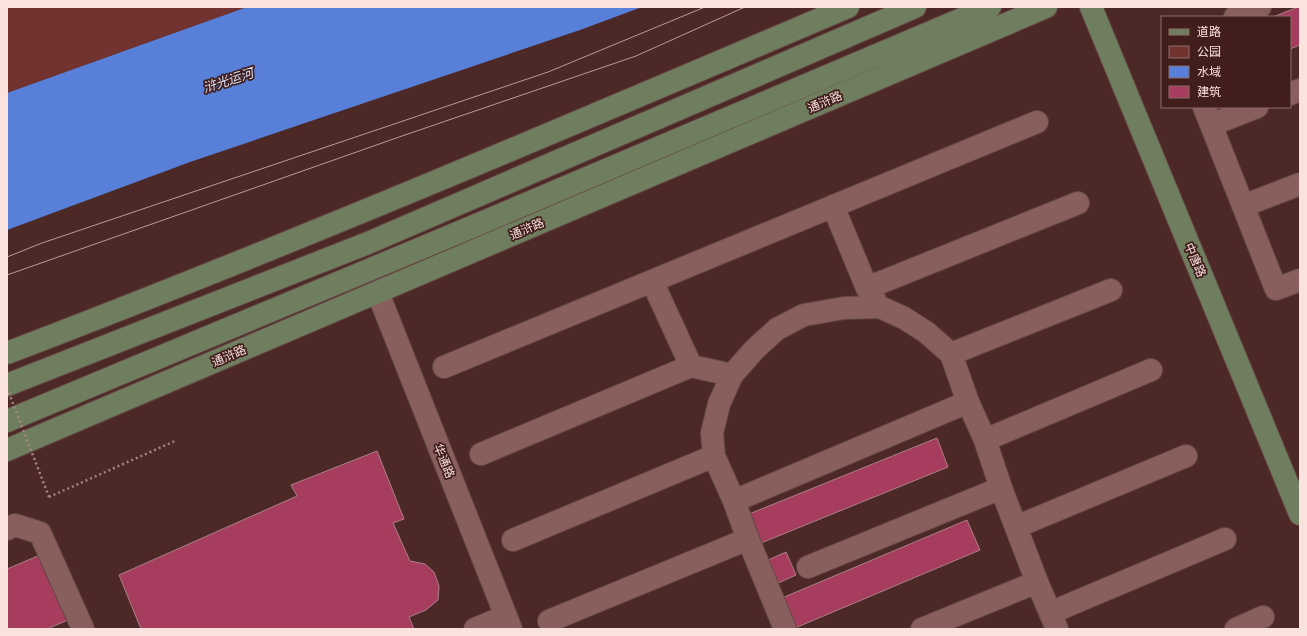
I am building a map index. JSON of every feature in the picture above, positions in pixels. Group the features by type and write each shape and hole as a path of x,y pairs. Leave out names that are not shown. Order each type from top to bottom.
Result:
{"main road":[{"path":"7,354 320,229 848,7"},
{"path":"7,386 368,243 915,7"},
{"name":"通浒路","path":"7,421 474,226 990,7"},
{"name":"通浒路","path":"7,450 1046,7"},
{"name":"中唐路","path":"1091,7 1300,514"}],"street":[{"path":"1237,16 1260,7"},
{"path":"1252,108 1208,116 1276,289 1300,280"},
{"path":"444,367 1037,122"},
{"path":"1243,206 1300,184"},
{"path":"867,288 1078,203"},
{"path":"833,206 867,288 880,307"},
{"path":"652,281 691,366"},
{"path":"950,354 1111,290"},
{"name":"华通路","path":"378,293 509,623"},
{"path":"780,628 734,501 714,456 712,432 719,404 732,375 754,350 777,329 804,315 844,308 880,307 904,318 926,332 950,354 968,402 985,440 1001,488 1037,582 1054,621 1225,539"},
{"path":"481,454 691,366 732,375"},
{"path":"985,440 1151,370"},
{"path":"734,501 968,402"},
{"path":"513,540 714,456"},
{"path":"1016,527 1186,456"},
{"path":"808,567 1001,488"},
{"path":"7,529 15,525 40,533 83,629"},
{"path":"549,621 748,539"},
{"path":"922,629 1037,582"},
{"path":"1236,629 1263,618"},
{"path":"475,629 509,623"}],"path":[{"path":"7,386 49,497 175,441"}],"green space":[{"path":"7,7 247,7 7,93"}],"water":[{"name":"浒光运河","path":"247,7 642,7 580,30 190,162 7,230 7,93"}],"building":[{"path":"1300,7 1300,45 1291,49 1291,16 1276,16"},
{"path":"937,438 948,467 761,543 749,514"},
{"path":"377,451 404,519 393,523 410,561 425,564 434,572 439,586 438,600 426,610 409,617 414,629 141,629 119,575 297,496 291,485"},
{"path":"967,520 980,550 795,628 782,598"},
{"path":"786,552 796,575 767,588 757,565"},
{"path":"40,555 68,620 47,629 7,629 7,569"}],"tram line":[{"path":"7,257 42,243 548,72 705,7"},
{"path":"7,275 402,136 636,56 745,7"}]}
